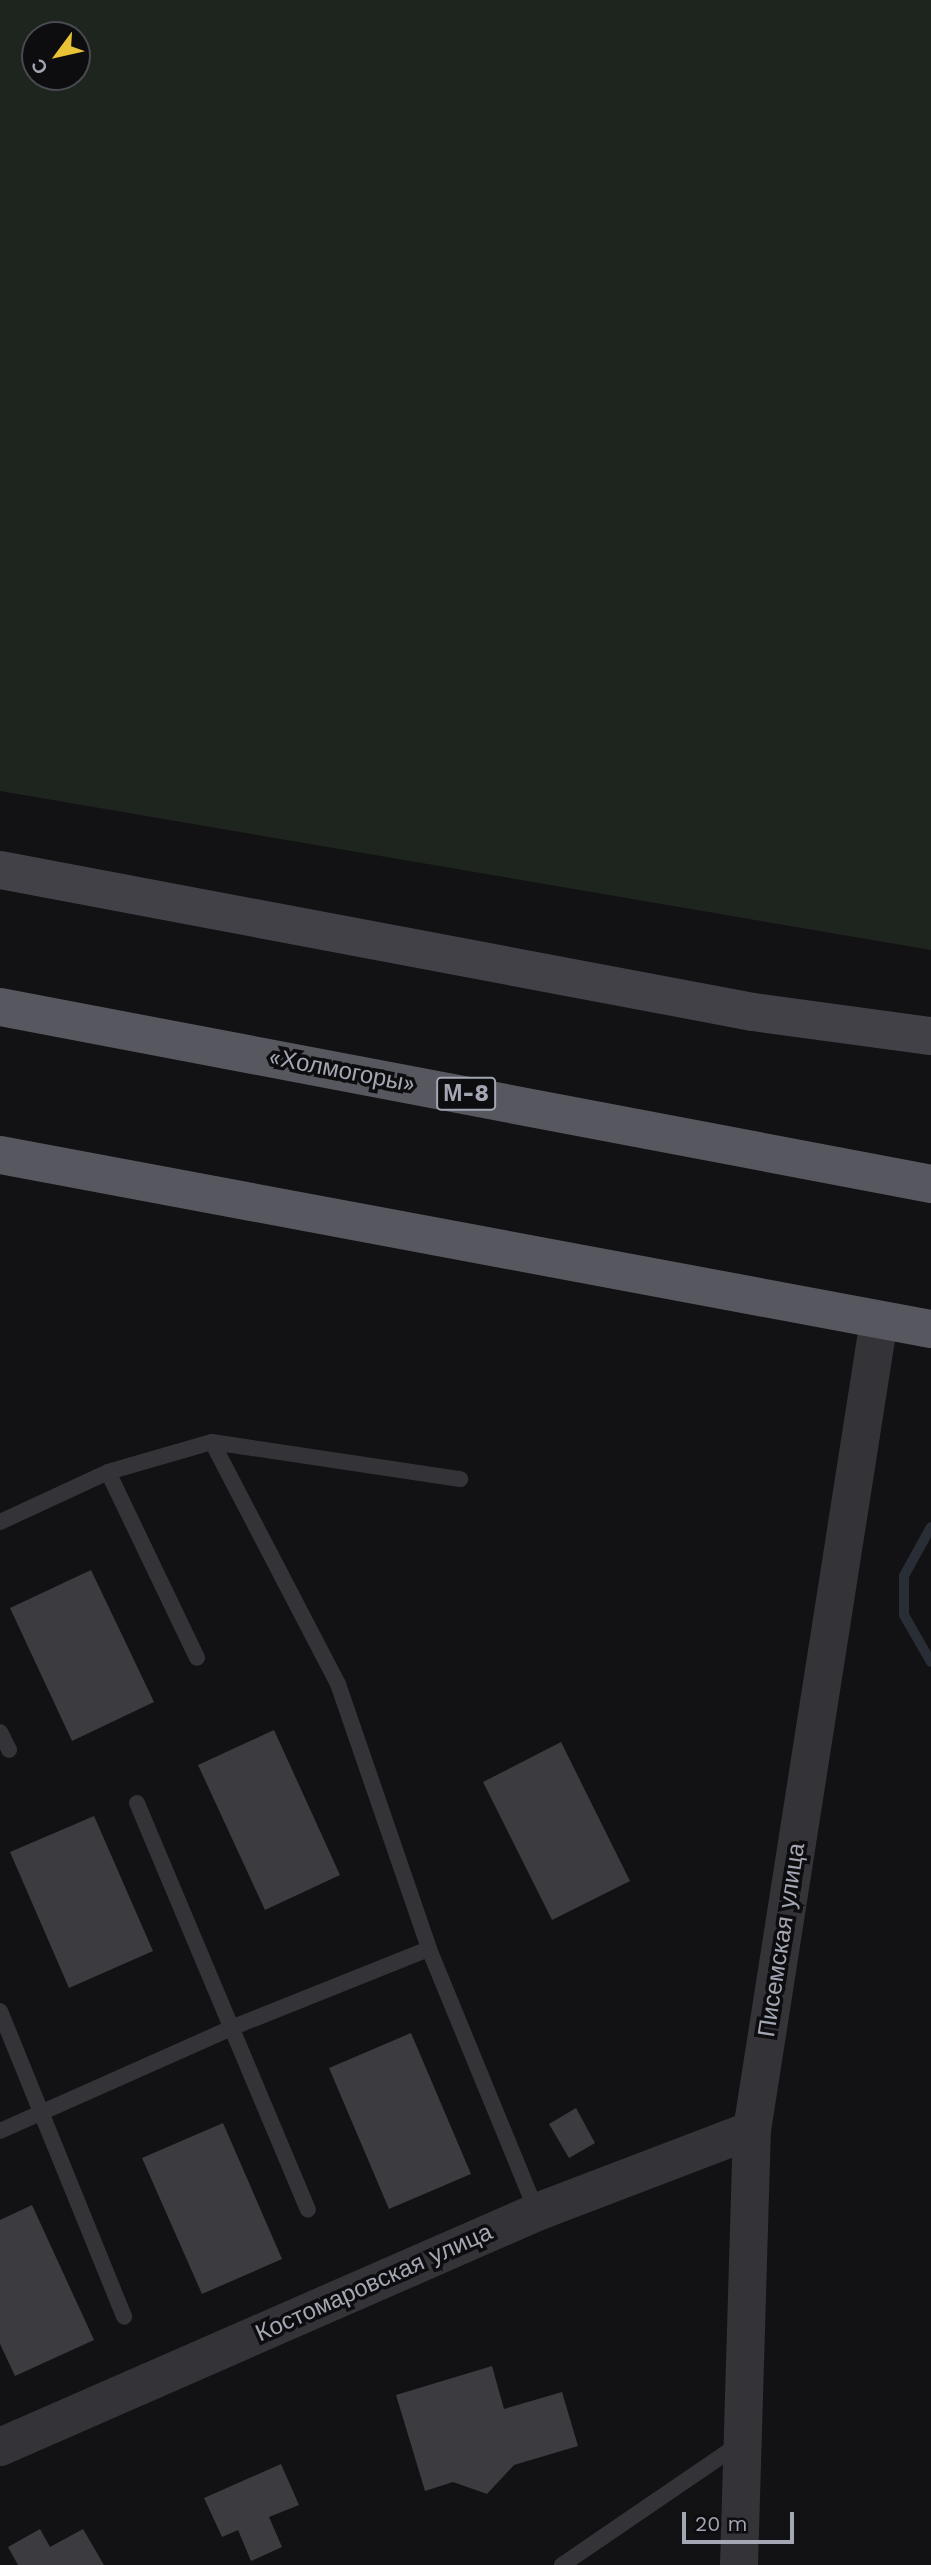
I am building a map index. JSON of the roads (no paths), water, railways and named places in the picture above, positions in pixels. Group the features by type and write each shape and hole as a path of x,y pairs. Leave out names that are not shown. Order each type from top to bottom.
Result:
{"highway":[{"name":"«Холмогоры»","path":"0,1007 931,1184"},
{"path":"0,1154 931,1329"}],"main road":[{"path":"0,870 753,1012 931,1036"}],"street":[{"name":"Писемская улица","path":"739,2565 752,2130 879,1320"},
{"name":"Костомаровская улица","path":"0,2447 537,2212 752,2130"}],"lane":[{"path":"212,1442 338,1684 429,1949 537,2212"},
{"path":"0,1522 108,1472 212,1442 460,1479"},
{"path":"108,1472 197,1658"},
{"path":"0,1732 9,1750"},
{"path":"137,1803 308,2210"},
{"path":"0,2131 232,2028 429,1949"},
{"path":"0,2011 44,2110 124,2317"},
{"path":"562,2565 743,2441"}],"waterway":[{"path":"931,1527 904,1576 904,1615 931,1662"}]}
